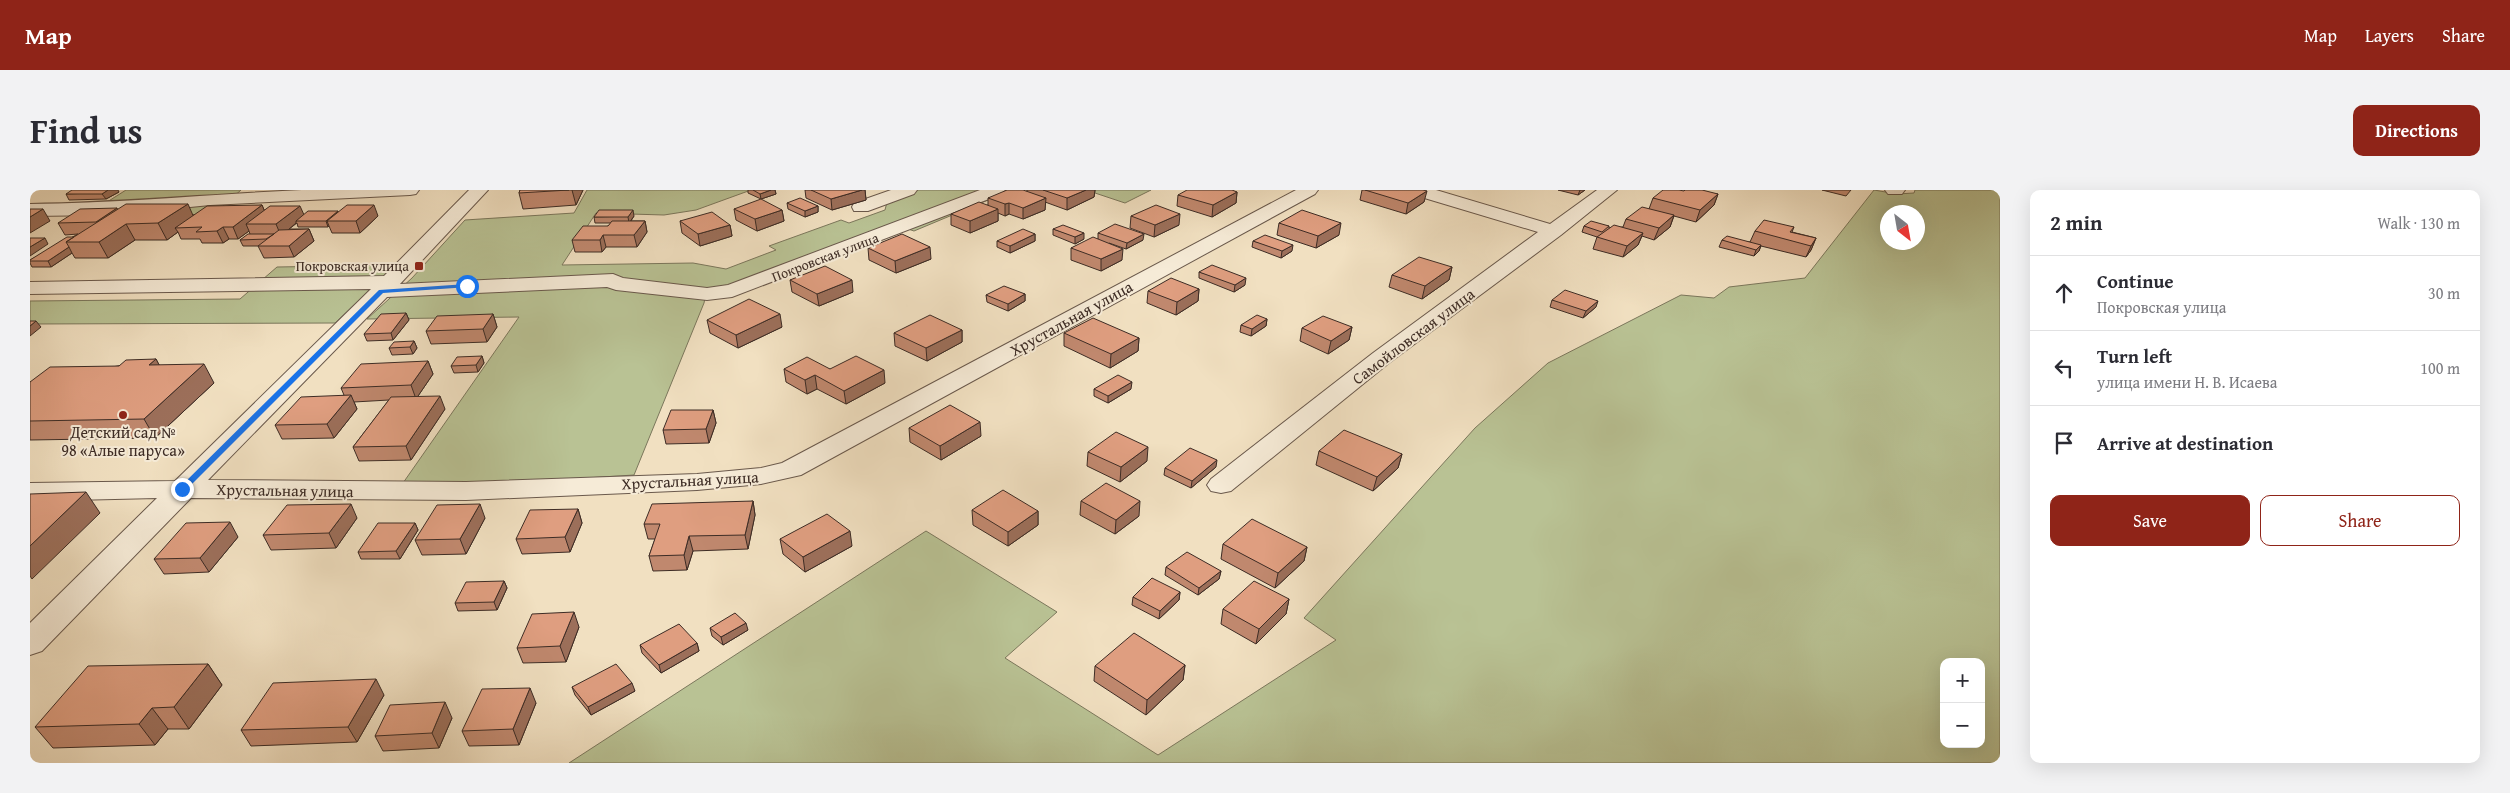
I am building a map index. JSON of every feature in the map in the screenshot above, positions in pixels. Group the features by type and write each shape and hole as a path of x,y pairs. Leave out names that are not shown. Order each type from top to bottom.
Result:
{"street":[{"path":"30,210 111,209 210,200 410,190"},
{"path":"30,643 385,287 479,190"},
{"path":"861,207 908,190"},
{"name":"Покровская улица","path":"30,288 385,287 613,280 616,284 707,294 732,291 996,190"},
{"name":"Хрустальная улица","path":"30,492 182,489 466,492 697,482 761,476 791,469 1308,190"},
{"path":"1417,190 1554,231"},
{"name":"Самойловская улица","path":"1221,485 1381,358 1608,190"}],"green space":[{"path":"126,190 241,190 213,215 85,216"},
{"path":"587,190 751,190 696,210 664,215 596,213 562,265 693,263 726,269 776,250 769,246 841,220 849,223 885,210 889,194 898,190 1012,190 914,231 896,225 725,287 707,288 704,303 634,475 473,485 403,483 519,317 367,319 412,278 465,220 574,213"},
{"path":"1086,190 1151,190 1125,203"},
{"path":"1874,190 1897,194 1914,193 1915,190 2000,190 2000,763 569,763 926,531 1057,612 1005,658 1158,755 1336,640 1304,618 1475,428 1548,363 1681,295 1714,298 1729,287 1805,278"},
{"path":"396,265 335,323 30,324 30,301 240,299 277,267"}],"building":[{"path":"72,190 108,190 102,194 66,194"},
{"path":"520,190 569,190 519,193"},
{"path":"753,190 771,190 760,194"},
{"path":"811,190 862,190 831,199"},
{"path":"1007,190 1023,190 1046,198 1023,208 988,198"},
{"path":"1043,190 1086,190 1067,198"},
{"path":"1187,190 1232,190 1237,192 1213,205 1178,195"},
{"path":"1365,190 1423,190 1427,191 1408,203"},
{"path":"1663,190 1702,190 1718,194 1700,210 1653,198"},
{"path":"800,198 818,206 805,211 787,203"},
{"path":"761,199 782,210 755,219 734,209"},
{"path":"979,202 998,209 970,221 951,214"},
{"path":"126,204 188,204 158,223 126,224 99,242 66,242"},
{"path":"262,205 233,227 223,227 217,231 196,232 202,227 175,228 207,206"},
{"path":"347,205 374,205 356,221 327,221"},
{"path":"1156,205 1180,214 1155,225 1131,216"},
{"path":"270,206 300,206 276,224 246,224"},
{"path":"1642,207 1674,215 1659,228 1626,219"},
{"path":"117,208 96,222 58,223 80,209"},
{"path":"30,209 43,209 30,217"},
{"path":"599,210 633,210 628,217 594,217"},
{"path":"1302,210 1341,223 1318,236 1279,223"},
{"path":"308,211 338,211 326,221 296,221"},
{"path":"712,212 730,225 698,234 680,221"},
{"path":"1764,220 1794,227 1790,232 1816,238 1811,246 1755,231"},
{"path":"612,221 645,221 634,235 603,235 600,240 572,240 583,226 608,226"},
{"path":"1591,221 1609,226 1602,232 1584,226"},
{"path":"1115,224 1144,234 1127,243 1098,233"},
{"path":"1063,225 1084,233 1075,237 1053,229"},
{"path":"1614,225 1643,233 1627,246 1597,237"},
{"path":"309,229 289,246 258,246 279,230"},
{"path":"1023,229 1035,234 1010,246 997,241"},
{"path":"248,234 274,234 266,239 240,240"},
{"path":"902,234 930,247 895,261 868,248"},
{"path":"1265,235 1293,245 1282,251 1253,241"},
{"path":"1727,236 1761,245 1756,250 1722,240"},
{"path":"67,237 74,237 66,242 69,247 48,261 30,261 30,260"},
{"path":"1093,237 1123,249 1101,259 1071,248"},
{"path":"30,238 45,238 30,247"},
{"path":"1419,257 1452,267 1425,286 1392,275"},
{"path":"1212,265 1246,278 1235,285 1199,272"},
{"path":"825,266 852,280 817,294 790,280"},
{"path":"1171,278 1199,289 1177,302 1148,291"},
{"path":"1004,286 1025,294 1008,304 986,295"},
{"path":"1565,290 1598,301 1586,311 1552,300"},
{"path":"749,299 780,314 736,335 707,320"},
{"path":"406,313 391,333 364,334 381,314"},
{"path":"493,314 483,329 426,331 437,316"},
{"path":"930,315 962,330 926,348 894,333"},
{"path":"1257,315 1267,319 1252,329 1241,325"},
{"path":"1323,316 1352,327 1331,341 1302,328"},
{"path":"1093,318 1139,338 1111,354 1064,333"},
{"path":"414,341 410,347 389,348 394,342"},
{"path":"482,356 476,365 451,366 457,357"},
{"path":"856,356 884,370 844,391 815,375 805,380 784,369 807,357 830,369"},
{"path":"156,359 149,365 204,364 144,419 30,421 30,382 50,367 119,366 126,360"},
{"path":"428,361 411,385 341,388 361,364"},
{"path":"1118,375 1132,382 1108,396 1094,389"},
{"path":"351,395 327,424 275,425 301,397"},
{"path":"440,396 406,446 353,447 391,397"},
{"path":"950,405 980,422 940,446 909,428"},
{"path":"671,410 713,410 706,429 663,430"},
{"path":"1344,430 1402,454 1377,477 1319,451"},
{"path":"1116,432 1148,447 1121,467 1088,452"},
{"path":"1190,448 1217,460 1192,481 1165,468"},
{"path":"1106,483 1140,501 1116,520 1081,501"},
{"path":"1003,490 1038,511 1008,532 972,510"},
{"path":"86,492 30,546 30,494"},
{"path":"753,501 745,535 689,536 684,555 649,556 660,524 644,524 652,504"},
{"path":"351,504 329,533 263,535 287,505"},
{"path":"480,504 460,539 415,540 437,505"},
{"path":"578,509 565,537 516,539 530,510"},
{"path":"827,514 850,531 803,557 780,539"},
{"path":"1252,519 1307,547 1278,573 1223,544"},
{"path":"230,522 200,558 154,559 186,523"},
{"path":"378,523 415,523 396,551 358,552"},
{"path":"1187,552 1221,571 1199,588 1166,567"},
{"path":"1152,578 1180,592 1160,611 1133,597"},
{"path":"504,581 494,602 455,603 466,582"},
{"path":"1254,581 1289,599 1259,629 1223,609"},
{"path":"574,612 560,646 517,648 532,614"},
{"path":"735,613 746,623 721,637 710,628"},
{"path":"679,624 697,643 659,665 640,645"},
{"path":"1134,633 1185,665 1147,700 1095,666"},
{"path":"208,664 174,707 152,708 139,724 35,727 88,666"},
{"path":"616,664 632,683 588,707 572,687"},
{"path":"376,679 348,727 241,730 273,683"},
{"path":"530,688 513,729 462,731 482,689"},
{"path":"445,702 432,733 375,736 390,705"}],"place":[{"name":"Покровская улица","path":"419,266"},
{"name":"Детский сад № 98 «Алые паруса»","path":"123,415"}],"route":[{"path":"182,489 381,291 415,291 467,286"}]}
